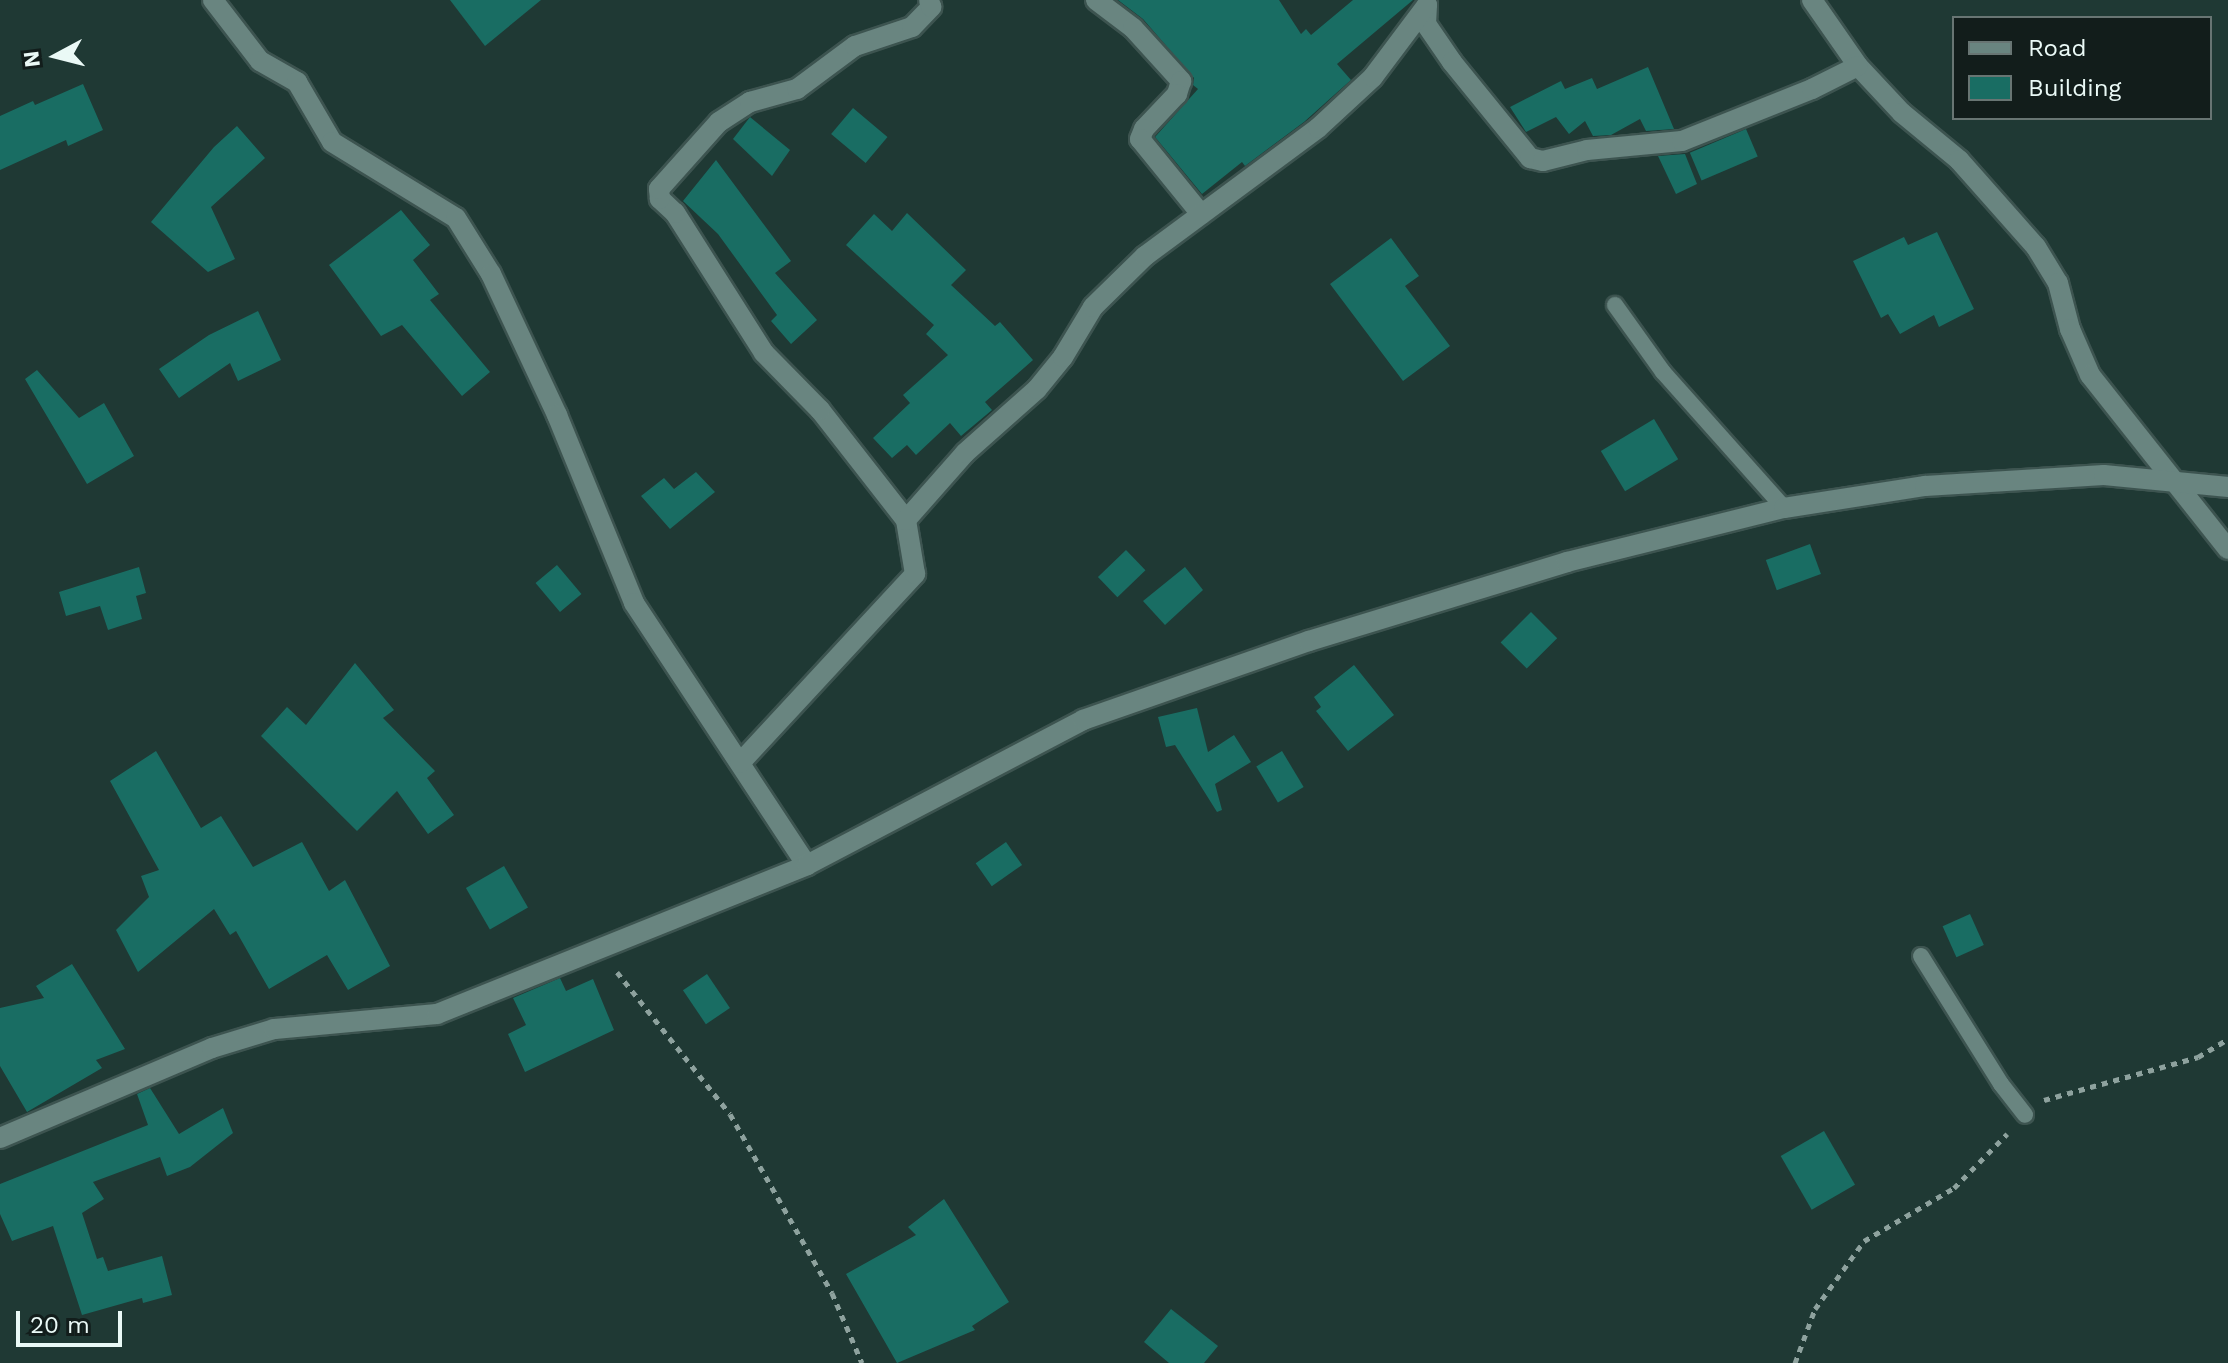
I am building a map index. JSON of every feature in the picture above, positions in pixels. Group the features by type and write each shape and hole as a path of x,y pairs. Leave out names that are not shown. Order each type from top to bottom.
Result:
{"street":[{"path":"213,0 260,61 297,82 332,142 456,218 491,274 557,415 634,603 807,865"},
{"path":"740,763 915,574 906,520 820,410 764,353 675,213 660,199 659,189 719,122 750,102 797,89 863,42 912,27 931,7 929,0"},
{"path":"1096,0 1133,28 1181,81 1177,94 1144,129 1140,139 1201,214"},
{"path":"1812,0 1858,66 1902,113 1959,160 2036,247 2058,283 2070,329 2090,375 2228,549"},
{"path":"906,520 965,453 1037,389 1063,357 1093,307 1145,256 1318,128 1373,77 1426,2"},
{"path":"1426,2 1426,24 1452,62 1530,158 1543,161 1587,150 1682,141 1812,89 1858,66"},
{"path":"0,1138 212,1048 274,1029 437,1014 807,865 1083,720 1309,641 1551,567 1784,508 1878,492 2016,478 2104,475 2228,487"}],"lane":[{"path":"1615,305 1663,372 1784,508"},
{"path":"1921,956 2001,1084 2025,1115"}],"path":[{"path":"599,949 730,1114 832,1293 862,1363"},
{"path":"1795,1363 1815,1309 1864,1241 1954,1188 2043,1100 2198,1057 2228,1039"}],"building":[{"path":"450,0 541,0 485,46"},
{"path":"1118,0 1279,0 1301,34 1306,29 1311,35 1353,0 1413,0 1337,64 1351,80 1304,122 1245,166 1242,162 1202,194 1155,137 1198,89 1193,85 1194,78 1143,19"},
{"path":"1648,67 1674,129 1646,131 1640,119 1611,135 1593,136 1585,121 1569,134 1556,117 1526,132 1510,107 1561,81 1565,89 1592,78 1597,89"},
{"path":"83,84 103,130 68,146 66,140 0,170 0,116"},
{"path":"853,108 887,137 866,163 831,134"},
{"path":"750,117 790,150 772,176 733,139"},
{"path":"237,126 265,158 211,207 235,259 208,272 151,222 214,147"},
{"path":"1746,129 1758,157 1702,180 1690,153"},
{"path":"1685,154 1697,184 1676,194 1658,156"},
{"path":"716,160 791,261 775,273 817,320 791,344 771,321 777,315 718,234 683,201"},
{"path":"401,210 430,245 413,260 439,294 430,300 490,372 462,396 402,325 381,336 329,265"},
{"path":"907,213 966,270 951,285 995,326 1000,322 1033,360 985,402 992,410 961,436 950,423 916,455 907,445 892,458 873,438 910,403 903,395 948,355 926,334 934,325 846,245 874,214 892,231"},
{"path":"1937,232 1974,309 1939,327 1934,315 1900,334 1888,314 1881,318 1853,261 1904,237 1908,245"},
{"path":"1391,238 1419,276 1405,286 1450,346 1403,381 1330,284"},
{"path":"258,311 281,360 238,381 230,363 179,398 159,369 209,335"},
{"path":"37,370 79,418 104,403 134,456 87,484 25,379"},
{"path":"1654,419 1678,459 1625,491 1601,451"},
{"path":"696,472 715,492 670,529 641,496 664,478 674,489"},
{"path":"1810,544 1821,574 1777,590 1766,560"},
{"path":"1126,550 1145,570 1117,597 1098,577"},
{"path":"557,565 581,594 560,612 536,583"},
{"path":"139,567 146,593 136,596 142,619 108,630 100,606 66,616 59,592"},
{"path":"1185,567 1203,590 1165,625 1143,601"},
{"path":"1531,612 1557,638 1527,669 1501,642"},
{"path":"355,663 394,710 383,718 435,771 427,778 454,815 428,834 397,791 357,831 261,736 287,707 306,725"},
{"path":"1354,665 1394,715 1348,751 1316,711 1321,707 1314,697"},
{"path":"1197,708 1208,752 1234,735 1251,762 1215,784 1222,810 1217,812 1175,745 1166,747 1158,717"},
{"path":"156,751 201,828 221,816 253,867 302,842 329,891 345,880 390,966 348,990 327,955 269,989 236,931 230,935 214,909 138,972 116,930 149,897 141,876 159,870 110,781"},
{"path":"1282,751 1304,787 1278,802 1256,766"},
{"path":"1006,842 1022,865 992,886 976,863"},
{"path":"504,866 528,908 490,930 466,888"},
{"path":"1970,914 1984,945 1956,957 1943,926"},
{"path":"72,964 125,1049 96,1060 102,1068 27,1112 0,1066 0,1008 44,998 36,986"},
{"path":"707,974 730,1008 706,1024 683,990"},
{"path":"560,978 566,991 593,979 614,1030 525,1072 508,1034 526,1025 513,998"},
{"path":"150,1088 179,1134 223,1108 233,1133 190,1167 167,1176 160,1157 93,1182 104,1199 82,1213 97,1259 103,1257 108,1271 162,1256 172,1295 143,1303 142,1298 82,1315 53,1226 12,1241 0,1214 0,1184 148,1125 137,1094"},
{"path":"1824,1131 1855,1185 1812,1210 1781,1156"},
{"path":"944,1199 1009,1302 972,1326 975,1330 897,1363 846,1274 916,1235 908,1227"},
{"path":"1171,1309 1218,1346 1204,1363 1169,1363 1144,1342"}]}
